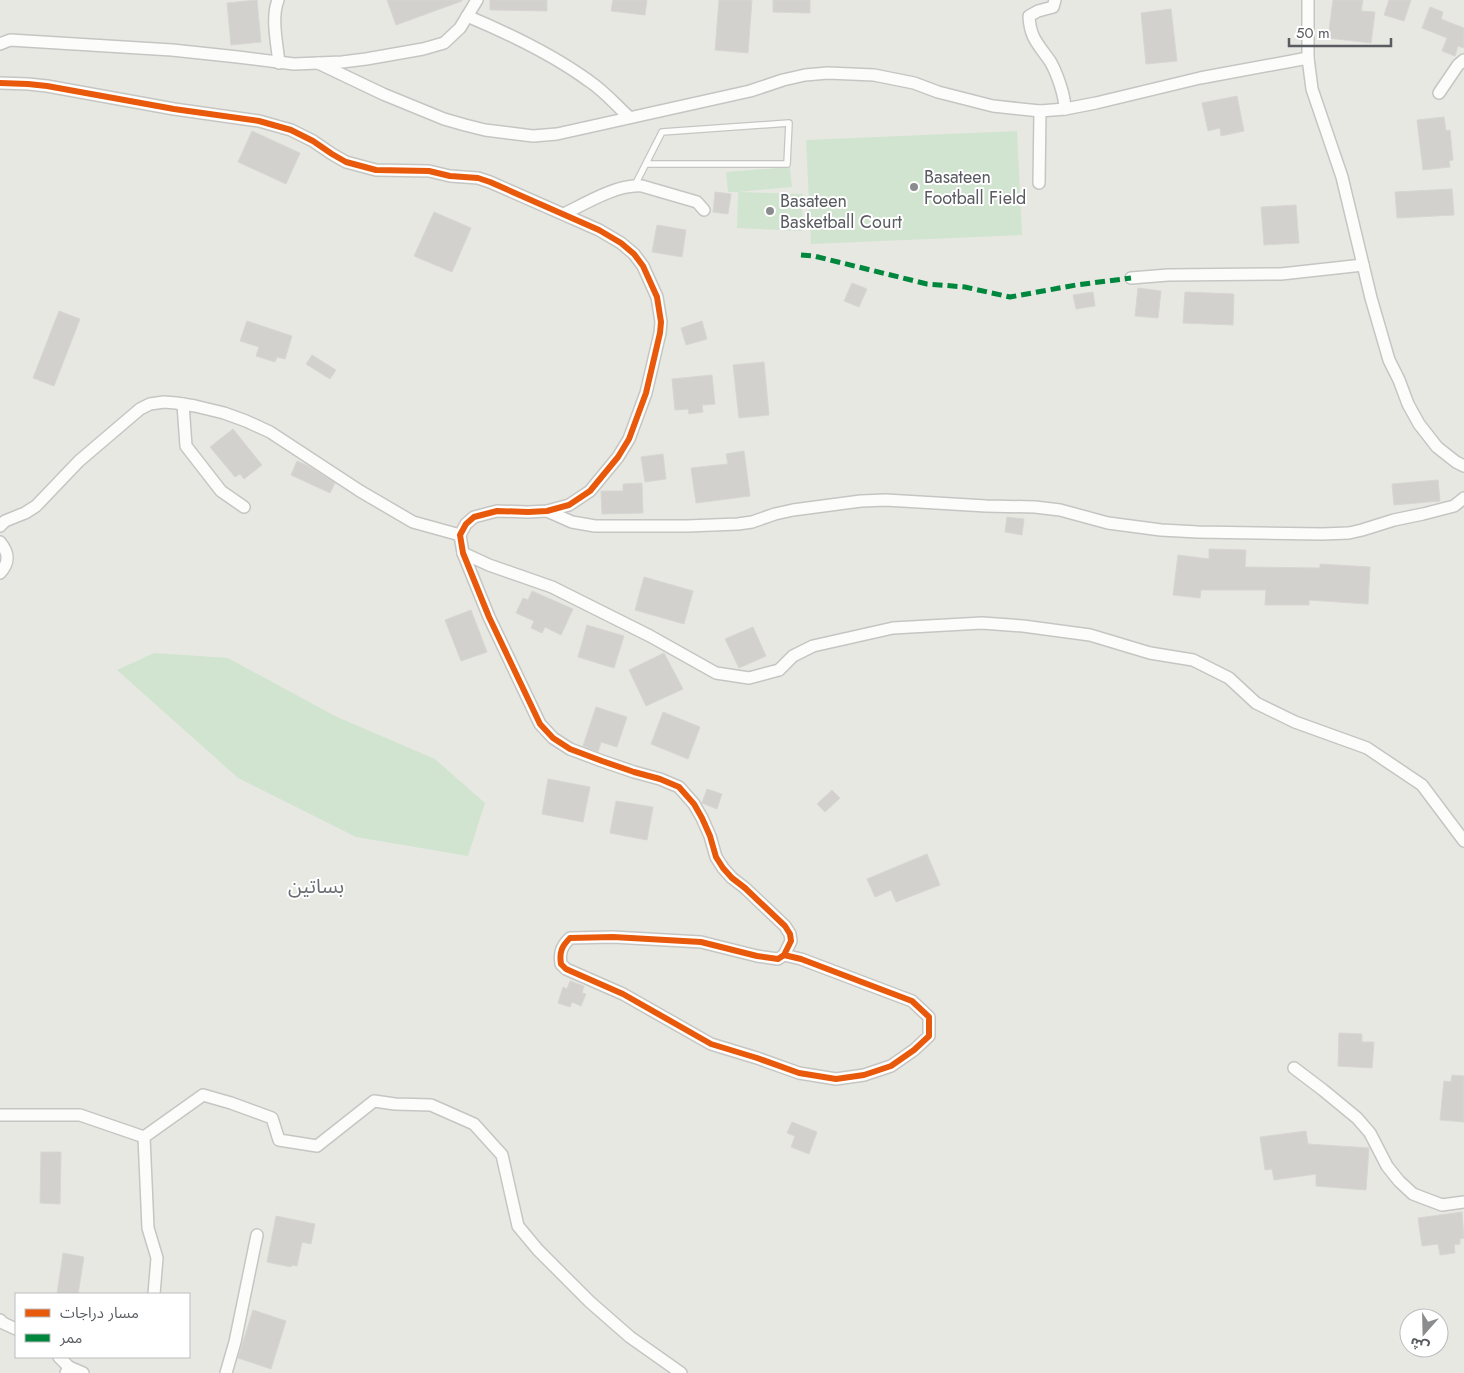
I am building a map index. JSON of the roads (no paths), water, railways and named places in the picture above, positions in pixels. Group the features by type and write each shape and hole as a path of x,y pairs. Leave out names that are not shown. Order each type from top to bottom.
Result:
{"street":[{"path":"278,0 275,7 275,20 279,62"},
{"path":"0,44 10,40 103,45 172,50 294,64 366,59 444,43 460,28 477,0"},
{"path":"1055,0 1052,7 1029,16 1030,30 1051,63 1065,99 1065,109"},
{"path":"1308,0 1308,58 1312,89 1342,177 1363,265 1389,360 1419,424 1437,447 1464,466"},
{"path":"467,16 534,47 590,81 629,117"},
{"path":"318,63 383,94 444,119 485,130 533,136 750,91 783,80 828,73 867,75 894,79 914,83 969,100 1009,108 1040,111 1065,109 1210,76 1308,58"},
{"path":"1440,93 1458,65 1464,60"},
{"path":"0,83 47,86 174,109 259,121 292,130 346,162 376,170 429,171 450,176 478,178 599,230 621,243 634,254 643,266 657,297 661,322 660,334 646,393 629,439 618,457 590,491 569,505 546,511 497,511 474,517 466,524 460,534 463,553 489,617 540,724 553,738 570,748 679,787 694,804 702,818 716,857 723,868 785,926 790,934 791,941 784,955 778,959 701,942 591,937 570,938 562,946 559,955 561,964 566,969 623,994 711,1044 799,1073 836,1079 864,1075 891,1066 914,1050 929,1036 929,1017 912,1001 808,962 784,955"},
{"path":"1039,183 1040,111"},
{"path":"564,214 608,192 635,185 697,202 704,210"},
{"path":"1131,278 1168,275 1281,274 1363,265"},
{"path":"0,526 5,521 25,513 36,506 79,461 140,409 150,404 164,402 224,412 246,421 270,432 360,491 413,522 460,534"},
{"path":"183,404 186,446 221,491 244,507"},
{"path":"546,511 572,522 595,526 687,526 738,524 752,522 793,510 843,503 886,500 1035,507 1060,510 1108,523 1161,530 1322,534 1349,533 1362,530 1394,520 1454,506 1464,498"},
{"path":"0,542 8,554 8,561 0,573"},
{"path":"463,553 489,565 552,587 650,636 716,672 749,678 779,670 793,656 813,646 893,628 982,623 1090,634 1150,653 1192,660 1229,678 1256,703 1295,722 1367,748 1422,785 1464,841"},
{"path":"1294,1068 1357,1118 1370,1133 1387,1166 1413,1194 1442,1205 1464,1202"},
{"path":"144,1137 203,1095 272,1118 279,1140 317,1146 374,1101 431,1106 440,1109 474,1124 502,1155 518,1226 538,1250 590,1302 630,1337 681,1373"},
{"path":"0,1115 80,1115 144,1137"},
{"path":"144,1137 148,1228 157,1258 154,1293"},
{"path":"226,1373 237,1334 257,1235"},
{"path":"0,1320 15,1329"},
{"path":"60,1358 68,1370 83,1373"}],"lane":[{"path":"635,185 662,132 789,123 787,164 646,164"}],"place":[{"name":"Basateen Football Field","path":"914,187"},
{"name":"Basateen Basketball Court","path":"770,211"}],"district":[{"name":"بساتين","path":"316,886"}]}
